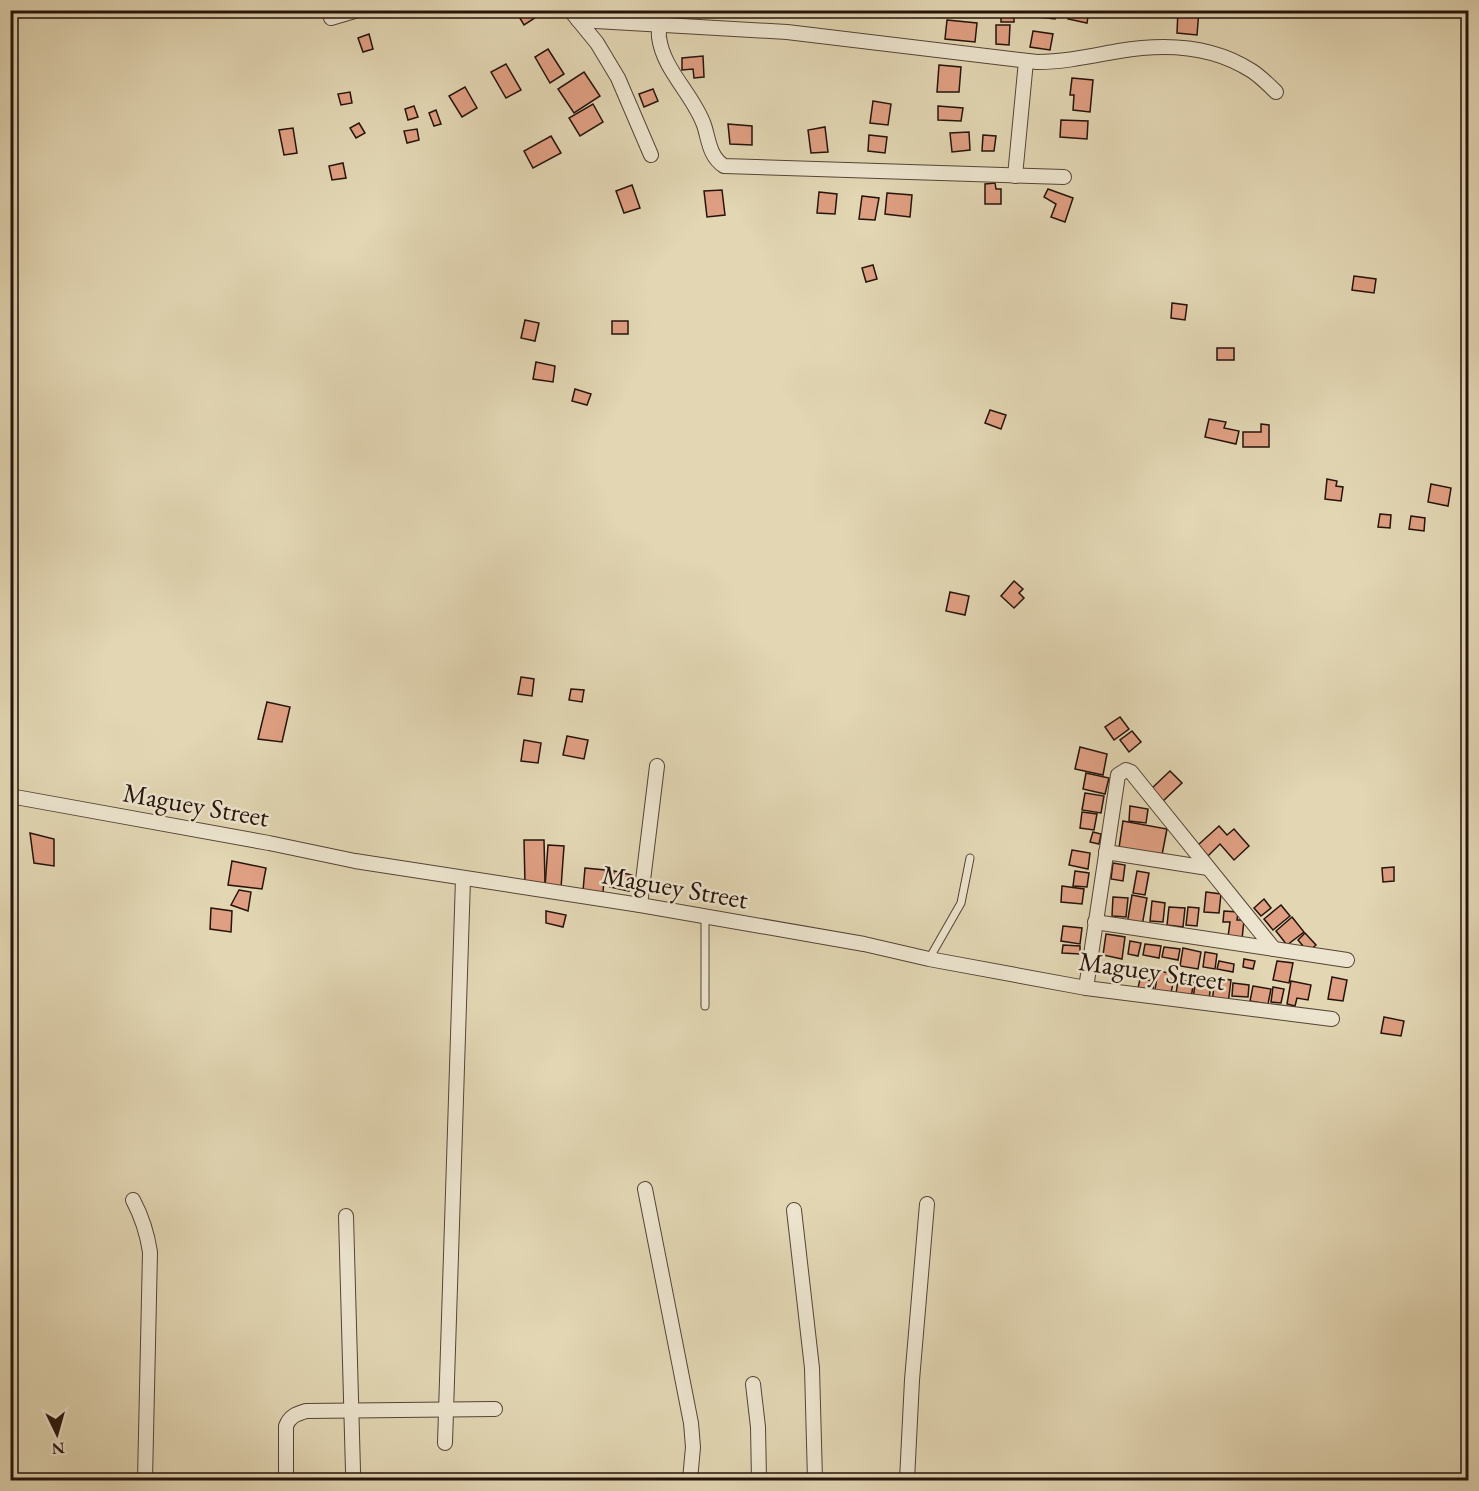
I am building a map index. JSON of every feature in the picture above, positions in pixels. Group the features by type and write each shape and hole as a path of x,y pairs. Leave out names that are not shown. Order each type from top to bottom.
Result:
{"street":[{"path":"331,18 358,10"},
{"path":"667,10 660,23 660,37 668,62 701,116 713,155 717,162 724,166 1064,177"},
{"path":"574,15 787,32 1026,61 1061,62 1158,46 1196,49 1219,54 1239,63 1254,72 1276,92"},
{"path":"574,15 606,56 651,154"},
{"path":"1016,176 1026,61"},
{"path":"640,904 657,766"},
{"path":"1086,988 1118,775 1122,771 1128,770 1274,949"},
{"name":"Maguey Street","path":"10,796 355,861 640,904 864,944 930,959 1086,988 1332,1019"},
{"path":"1106,852 1208,868"},
{"path":"444,1443 463,879"},
{"path":"1095,922 1347,960"},
{"path":"645,1189 691,1423 693,1447 690,1480"},
{"path":"133,1200 147,1231 150,1252 145,1480"},
{"path":"907,1480 912,1380 927,1204"},
{"path":"794,1210 812,1368 815,1480"},
{"path":"346,1216 353,1471"},
{"path":"753,1384 759,1444 759,1480"},
{"path":"286,1480 285,1437 289,1419 296,1414 495,1409"}],"lane":[{"path":"930,959 961,903 970,858"},
{"path":"705,916 705,1006"}],"building":[{"path":"515,10 539,10 541,14 524,25"},
{"path":"1001,10 1014,10 1014,22 1001,22"},
{"path":"1039,10 1056,10 1055,19 1038,17"},
{"path":"1069,10 1089,10 1087,23 1068,19"},
{"path":"1178,10 1199,10 1197,35 1177,33"},
{"path":"947,20 977,23 975,42 945,39"},
{"path":"996,25 1010,25 1009,45 996,44"},
{"path":"1033,31 1053,34 1050,50 1030,47"},
{"path":"369,34 373,49 363,52 358,38"},
{"path":"548,49 564,74 550,83 535,57"},
{"path":"703,56 704,77 694,78 693,69 682,70 682,58"},
{"path":"506,64 521,90 506,98 491,72"},
{"path":"939,65 961,67 959,92 937,92"},
{"path":"584,72 600,96 574,113 558,89"},
{"path":"1072,78 1093,80 1090,112 1073,110 1074,95 1070,95"},
{"path":"465,87 477,108 462,117 449,96"},
{"path":"653,89 658,101 644,107 639,94"},
{"path":"350,92 352,103 341,105 338,94"},
{"path":"873,101 891,104 888,125 870,123"},
{"path":"593,104 603,122 580,136 569,118"},
{"path":"414,106 418,117 408,120 405,109"},
{"path":"938,106 963,108 961,121 938,120"},
{"path":"436,110 441,124 434,126 429,113"},
{"path":"1061,120 1088,121 1087,139 1060,137"},
{"path":"359,123 365,133 356,138 350,128"},
{"path":"728,124 752,126 752,145 730,144"},
{"path":"825,127 828,152 811,153 808,130"},
{"path":"293,128 297,153 284,155 279,130"},
{"path":"417,129 419,140 407,143 404,131"},
{"path":"969,132 970,150 952,152 950,133"},
{"path":"869,135 887,137 885,153 868,151"},
{"path":"983,135 996,136 994,151 982,151"},
{"path":"551,136 561,153 533,168 524,151"},
{"path":"343,163 346,178 332,180 329,166"},
{"path":"995,183 996,189 1001,189 1001,204 985,204 985,184"},
{"path":"632,185 640,208 624,213 616,191"},
{"path":"1048,189 1073,198 1065,222 1051,217 1056,204 1044,197"},
{"path":"722,190 725,215 707,217 704,191"},
{"path":"819,192 837,194 835,214 817,213"},
{"path":"887,193 912,195 910,217 885,214"},
{"path":"862,196 879,198 875,220 859,219"},
{"path":"873,265 877,279 866,282 862,268"},
{"path":"1354,276 1376,279 1374,293 1352,290"},
{"path":"1172,303 1187,305 1185,320 1171,318"},
{"path":"525,320 539,323 535,341 521,338"},
{"path":"612,321 628,321 628,334 612,334"},
{"path":"1217,348 1234,348 1234,360 1217,360"},
{"path":"536,362 555,366 553,382 533,379"},
{"path":"575,389 591,394 587,405 572,401"},
{"path":"990,410 1006,415 1001,429 985,423"},
{"path":"1209,419 1226,422 1224,428 1239,431 1236,444 1205,437"},
{"path":"1261,424 1269,425 1269,447 1243,447 1243,432 1261,432"},
{"path":"1327,479 1337,481 1336,486 1343,487 1341,501 1325,499"},
{"path":"1431,484 1451,488 1448,506 1428,502"},
{"path":"1380,514 1391,515 1390,528 1378,527"},
{"path":"1411,516 1425,518 1424,531 1409,529"},
{"path":"1014,581 1023,589 1019,593 1024,598 1014,608 1001,596"},
{"path":"950,592 969,596 965,615 946,611"},
{"path":"521,677 534,679 532,696 518,694"},
{"path":"571,689 584,690 582,702 569,700"},
{"path":"267,702 290,707 282,742 258,739"},
{"path":"1120,717 1129,729 1114,740 1105,727"},
{"path":"1132,731 1141,742 1129,752 1120,740"},
{"path":"567,736 588,740 584,759 563,755"},
{"path":"524,740 541,743 538,763 521,761"},
{"path":"1080,747 1107,754 1103,775 1075,769"},
{"path":"1170,771 1182,783 1162,802 1150,790"},
{"path":"1086,773 1109,778 1105,794 1083,789"},
{"path":"1085,793 1104,796 1101,813 1082,810"},
{"path":"1130,806 1148,809 1146,823 1129,821"},
{"path":"1082,812 1097,814 1094,830 1080,828"},
{"path":"1123,821 1167,829 1162,855 1119,848"},
{"path":"1219,826 1227,835 1234,829 1249,846 1234,860 1220,844 1208,856 1198,845"},
{"path":"1093,832 1101,834 1099,844 1090,842"},
{"path":"30,833 54,839 54,866 34,863"},
{"path":"524,840 544,840 545,883 525,884"},
{"path":"548,845 564,846 561,888 545,887"},
{"path":"1072,850 1090,853 1088,869 1069,865"},
{"path":"232,861 266,868 262,889 228,885"},
{"path":"1113,863 1125,865 1123,881 1111,879"},
{"path":"1394,867 1394,881 1383,882 1382,868"},
{"path":"585,868 605,870 603,892 583,891"},
{"path":"614,871 632,875 629,891 610,887"},
{"path":"1075,871 1089,873 1087,887 1073,886"},
{"path":"1137,871 1149,873 1145,895 1133,893"},
{"path":"1062,886 1084,889 1082,904 1061,902"},
{"path":"239,890 251,892 248,911 231,905"},
{"path":"1206,892 1221,894 1219,913 1204,912"},
{"path":"1132,895 1147,898 1142,926 1127,924"},
{"path":"1113,897 1128,898 1126,917 1112,916"},
{"path":"1264,899 1271,908 1261,916 1254,908"},
{"path":"1152,901 1165,903 1163,922 1150,921"},
{"path":"1281,905 1290,916 1273,930 1264,919"},
{"path":"1169,907 1185,908 1183,927 1167,925"},
{"path":"1188,907 1199,908 1197,926 1186,925"},
{"path":"211,908 232,911 231,932 210,929"},
{"path":"546,911 566,915 563,927 546,923"},
{"path":"1224,911 1238,912 1237,920 1244,920 1242,939 1228,937 1230,922 1223,922"},
{"path":"1292,917 1304,932 1287,945 1276,931"},
{"path":"1063,926 1082,928 1080,944 1061,941"},
{"path":"1305,933 1316,945 1308,952 1298,940"},
{"path":"1106,934 1125,937 1122,959 1103,955"},
{"path":"1130,941 1141,943 1138,956 1128,954"},
{"path":"1145,944 1161,946 1159,958 1143,955"},
{"path":"1063,945 1080,946 1080,954 1062,953"},
{"path":"1164,947 1180,949 1178,960 1162,957"},
{"path":"1183,948 1201,952 1198,969 1180,966"},
{"path":"1205,952 1217,954 1215,969 1203,967"},
{"path":"1244,959 1255,961 1253,969 1243,967"},
{"path":"1219,961 1234,964 1233,972 1217,969"},
{"path":"1277,961 1293,963 1289,983 1273,980"},
{"path":"1158,971 1175,974 1171,993 1155,990"},
{"path":"1332,977 1347,980 1343,1001 1328,999"},
{"path":"1215,978 1231,980 1228,1004 1212,1003"},
{"path":"1140,979 1154,981 1153,990 1138,988"},
{"path":"1178,980 1194,982 1191,997 1176,994"},
{"path":"1196,980 1211,983 1209,1000 1193,997"},
{"path":"1291,981 1311,985 1308,1000 1297,998 1295,1006 1287,1004"},
{"path":"1233,983 1249,985 1248,997 1232,996"},
{"path":"1253,986 1271,989 1268,1004 1250,1001"},
{"path":"1273,987 1284,989 1281,1003 1271,1002"},
{"path":"1384,1017 1404,1021 1401,1036 1381,1033"}]}
